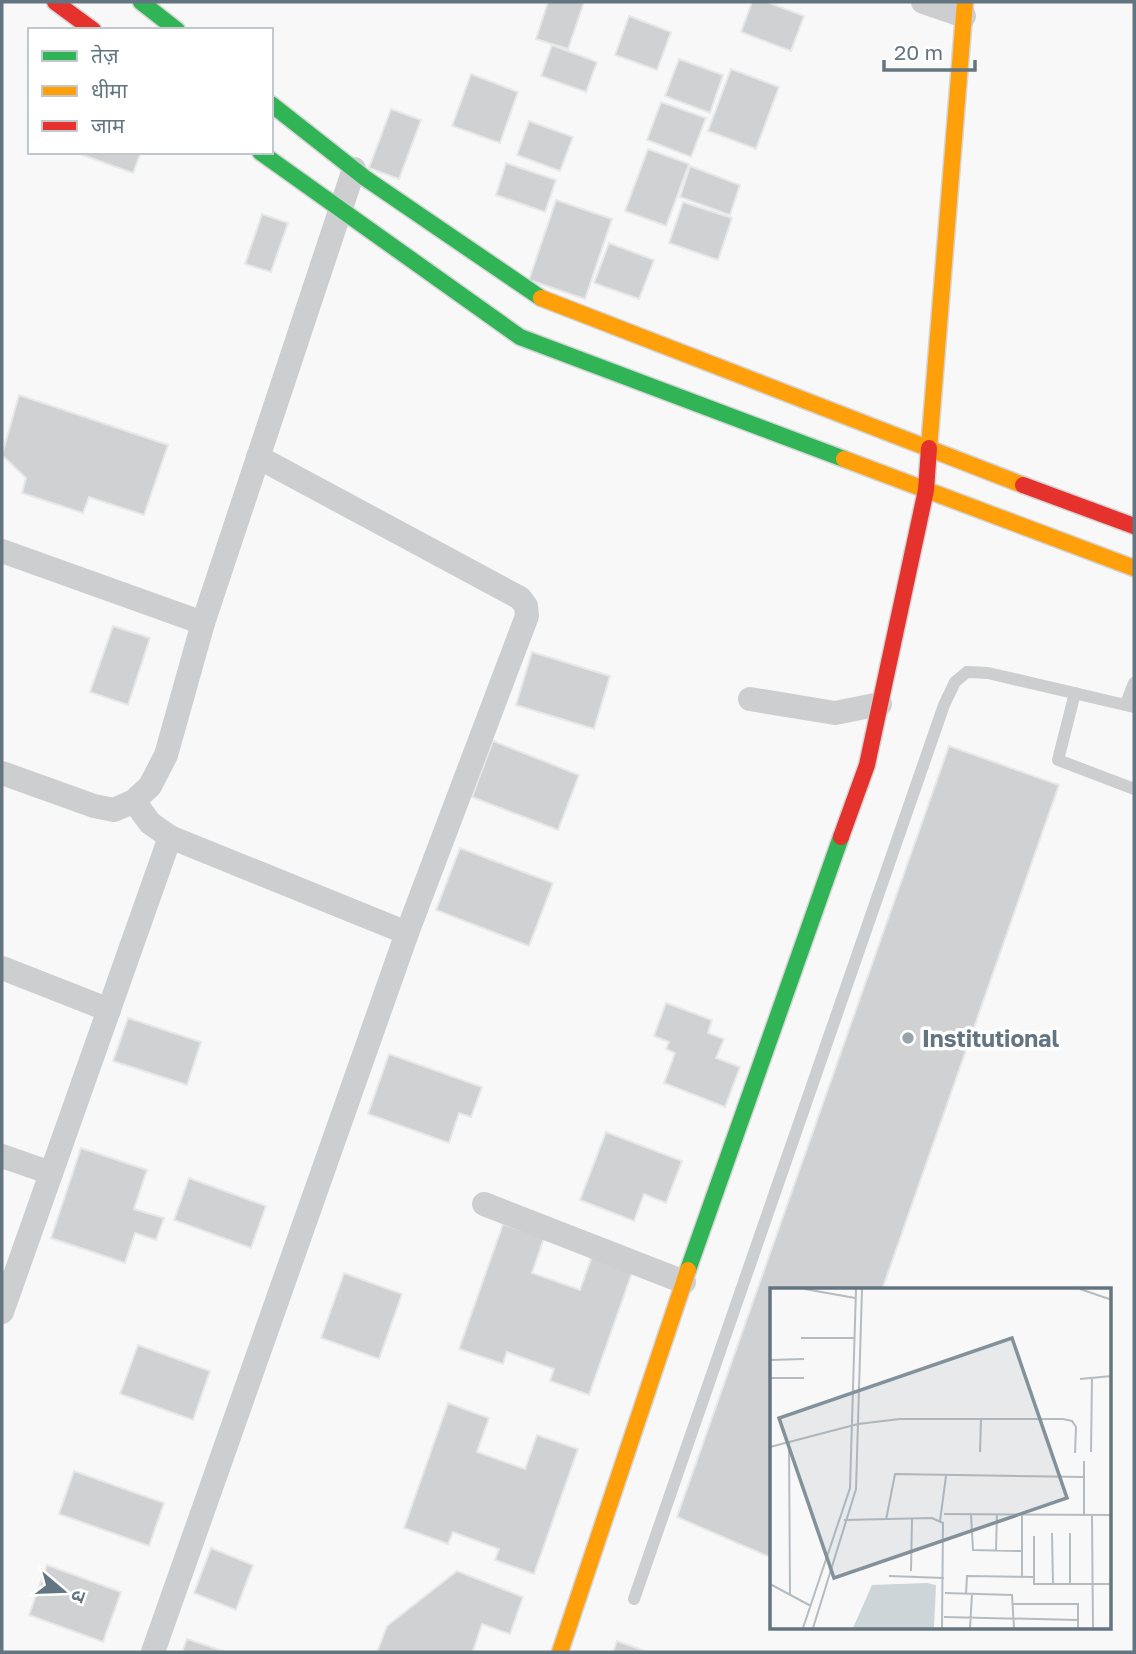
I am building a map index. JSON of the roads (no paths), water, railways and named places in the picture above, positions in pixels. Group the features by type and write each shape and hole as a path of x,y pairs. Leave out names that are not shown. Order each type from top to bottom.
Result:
{"street":[{"path":"55,2 90,28"},
{"path":"141,2 174,28"},
{"path":"560,1652 684,1282 867,765 926,490 965,9 923,2"},
{"path":"273,106 354,169 537,296 930,450 1134,526"},
{"path":"263,154 520,337 1134,568"},
{"path":"2,773 94,806 114,810 134,801 150,786 166,755 203,623 354,169"},
{"path":"153,1652 407,933 527,616 526,606 520,598 258,457"},
{"path":"2,551 203,623"},
{"path":"750,699 835,713 880,704"},
{"path":"134,801 150,823 170,837 407,933"},
{"path":"2,1312 170,837"},
{"path":"2,968 109,1010"},
{"path":"2,1156 51,1173"},
{"path":"484,1204 684,1282"}],"lane":[{"path":"634,1599 944,705 955,682 967,672 988,673 1130,705 1134,682"},
{"path":"1076,693 1058,760 1134,789"}],"place":[{"name":"Institutional","path":"908,1038"}]}
